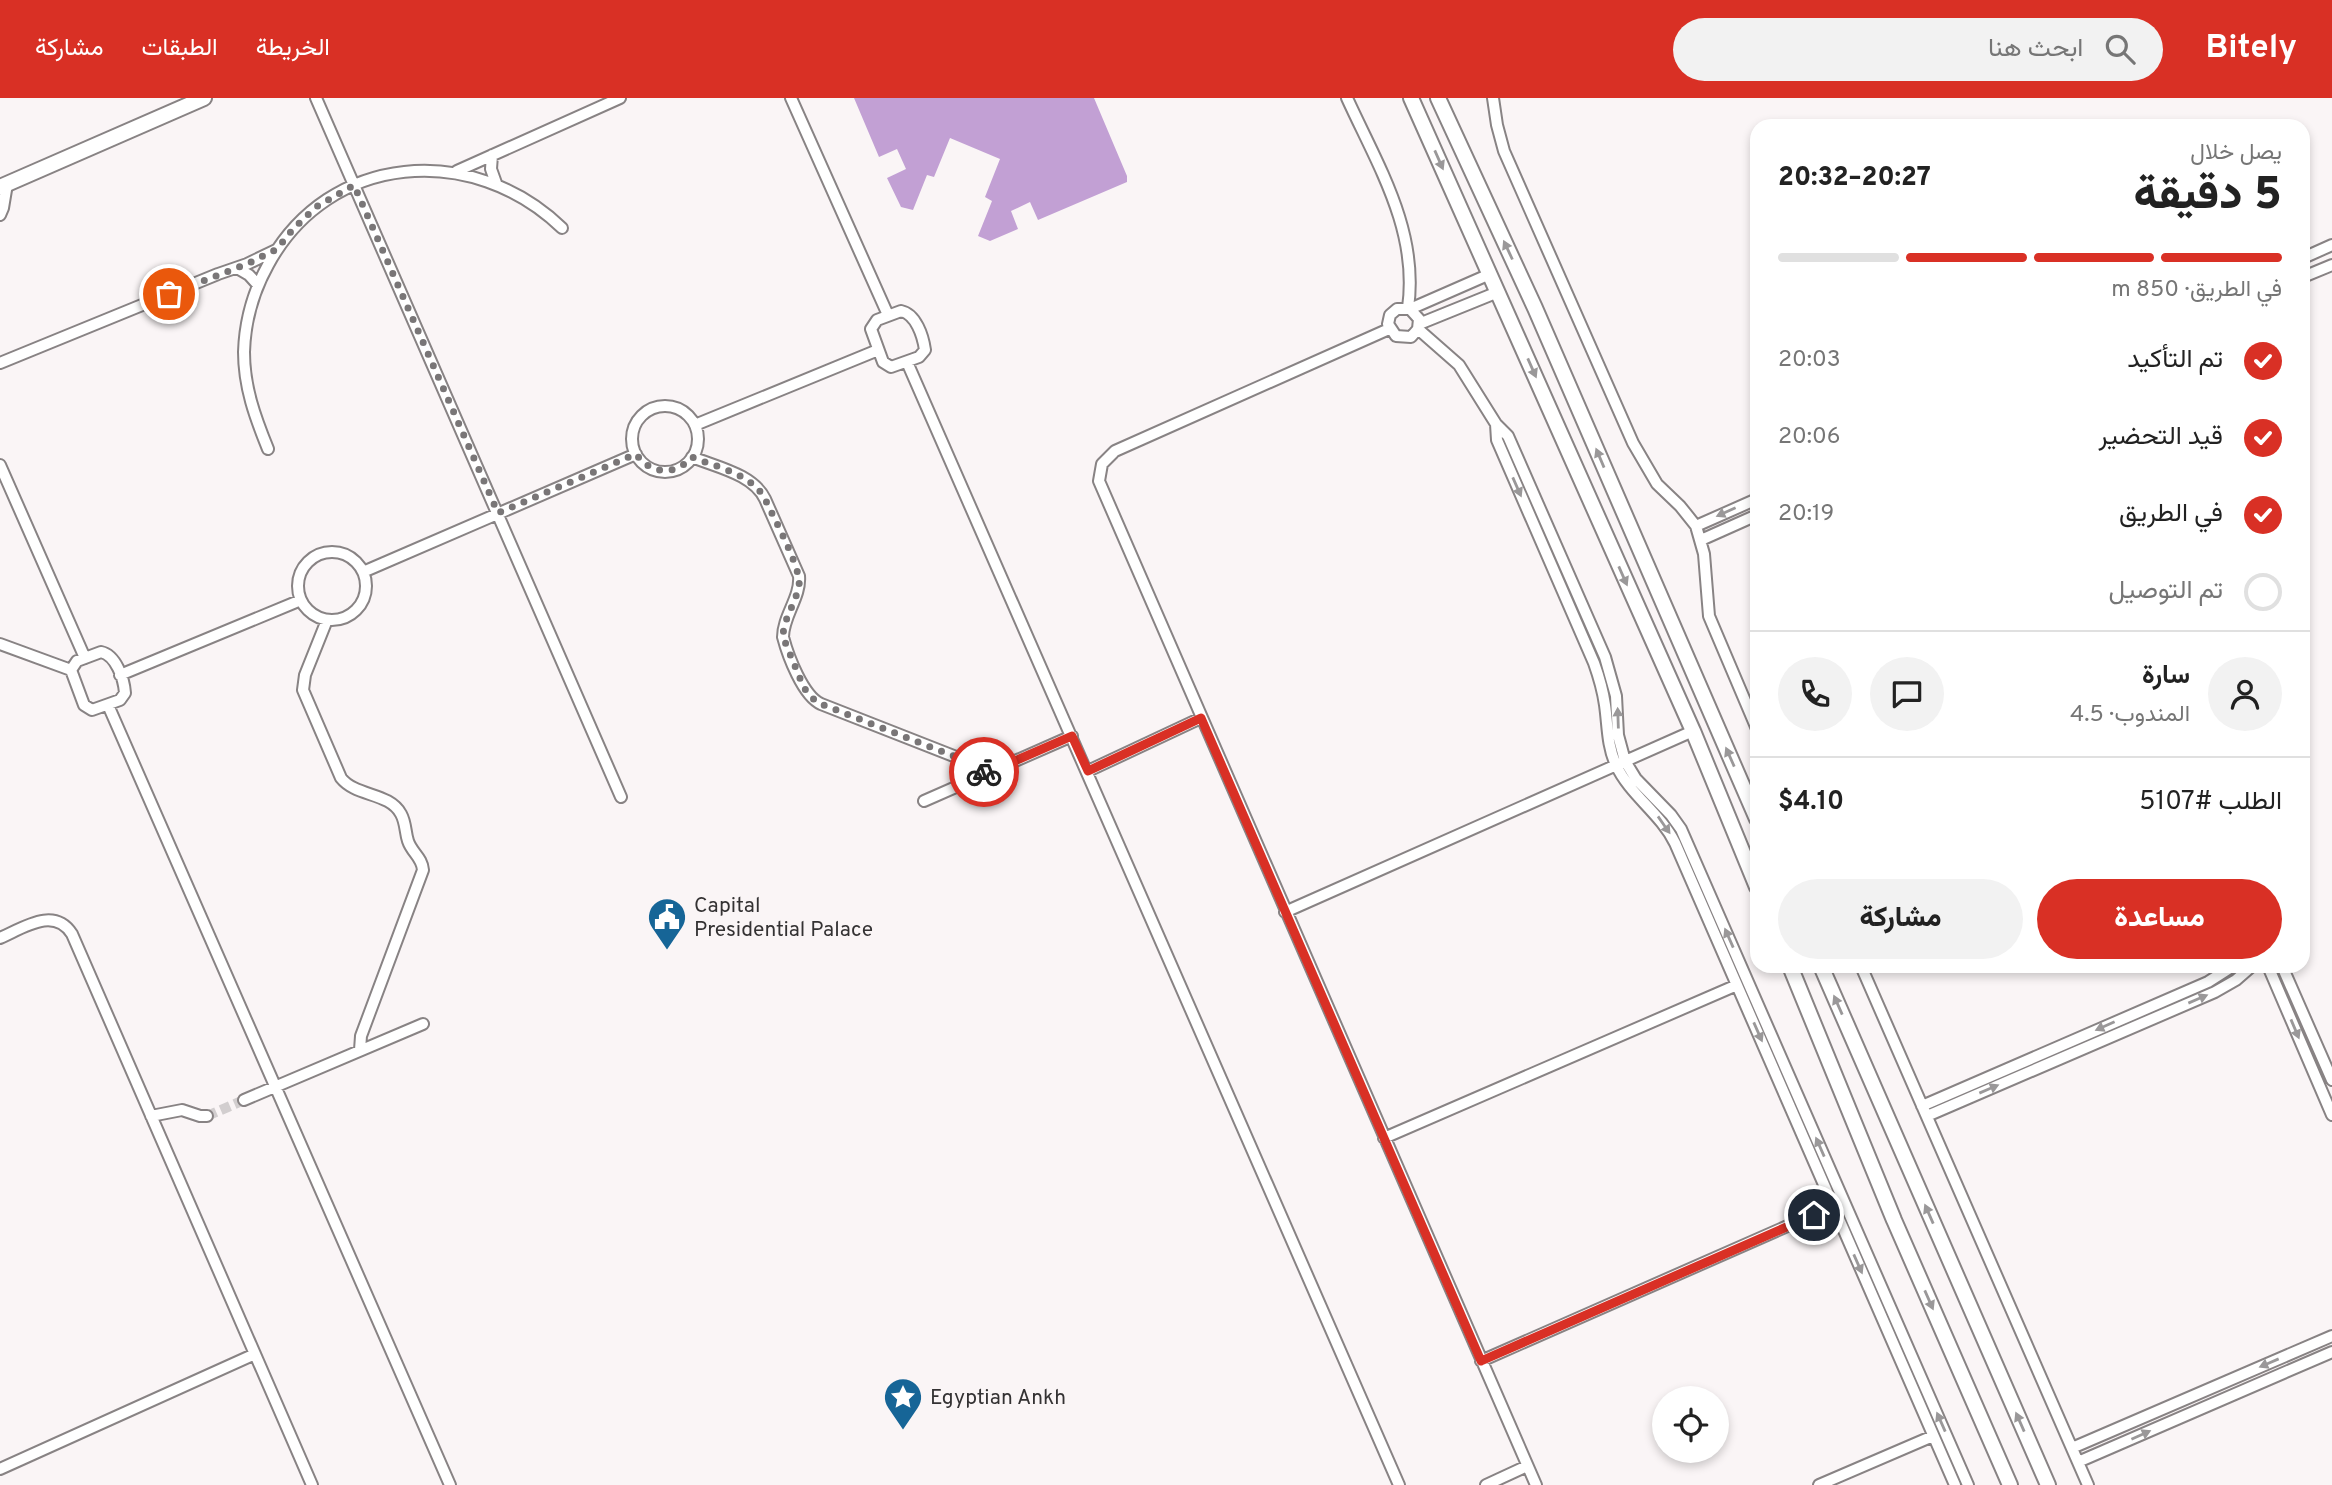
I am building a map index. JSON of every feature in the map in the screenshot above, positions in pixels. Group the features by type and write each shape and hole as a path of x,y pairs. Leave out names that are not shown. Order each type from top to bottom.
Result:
{"street":[{"path":"0,215 4,208 4,185 204,98"},
{"path":"316,98 621,797"},
{"path":"454,172 620,98"},
{"path":"791,98 888,316"},
{"path":"1347,98 1403,225 1411,266 1409,308"},
{"path":"1411,98 1693,731 1750,870"},
{"path":"1438,98 1535,308 1750,803"},
{"path":"1493,98 1504,150 1633,443 1648,471 1696,526 1701,540 1709,616 1750,713"},
{"path":"492,155 491,170 496,183"},
{"path":"268,449 250,401 245,368 248,316 258,285 277,249 316,207 354,185 380,176 410,171 454,172 496,183 536,205 562,228"},
{"path":"2310,255 2332,246"},
{"path":"0,363 237,268 277,249"},
{"path":"2310,274 2332,264"},
{"path":"237,268 249,275 258,285"},
{"path":"1490,274 1409,308 1401,307 1393,311 1388,319 1389,329 1396,336 1406,338 1419,326 1498,292"},
{"path":"1409,308 1417,315 1419,326 1459,365 1496,424 1497,440 1594,663 1604,695 1608,742 1621,763 1671,815 1681,830 1968,1485"},
{"path":"901,311 911,314 924,344 922,355 894,367 883,362 871,329 877,320 888,316 901,311"},
{"path":"1389,329 1115,451 1102,464 1099,475 1101,487 1536,1485"},
{"path":"695,425 878,350"},
{"path":"907,362 1399,1485"},
{"path":"661,407 674,408 687,414 695,425 698,438 692,457 676,470 663,471 644,464 636,454 632,434 638,421 648,411 661,407"},
{"path":"363,572 636,454"},
{"path":"692,457 750,481 765,499 799,576 798,590 783,628 783,637 804,688 811,698 974,764 985,774"},
{"path":"0,465 85,658"},
{"path":"1593,508 1617,497"},
{"path":"1696,526 1750,502"},
{"path":"1701,540 1750,518"},
{"path":"330,552 343,554 355,561 363,572 365,591 356,609 346,617 327,620 314,615 301,600 298,587 300,575 307,563 317,556 330,552"},
{"path":"120,675 301,600"},
{"path":"327,620 304,680 306,700 341,778 349,786 396,806 404,818 408,842 420,858 424,870 361,1036 360,1050"},
{"path":"0,644 71,670 86,707 94,710 124,695 125,689 120,675 108,653 98,653 85,658 71,670"},
{"path":"1662,664 1685,654"},
{"path":"108,705 450,1485"},
{"path":"1088,771 1201,718"},
{"path":"1285,912 1693,731"},
{"path":"924,801 1072,736"},
{"path":"1621,763 1628,784 1661,820 1672,837 1955,1485"},
{"path":"0,937 46,919 57,921 69,930 312,1485"},
{"path":"1793,973 1894,1220 2010,1485"},
{"path":"1824,973 2048,1485"},
{"path":"1864,973 2088,1485"},
{"path":"1924,1111 2208,982 2222,973"},
{"path":"1924,1111 2215,992 2244,973"},
{"path":"2271,973 2332,1115"},
{"path":"2285,973 2332,1080"},
{"path":"1384,1138 1737,985"},
{"path":"244,1100 423,1024"},
{"path":"151,1116 181,1110 207,1116"},
{"path":"1481,1361 1833,1206"},
{"path":"2072,1448 2332,1336"},
{"path":"2078,1462 2332,1352"},
{"path":"0,1469 255,1354"},
{"path":"1819,1485 1933,1436"},
{"path":"1486,1485 1527,1466"}],"shaded area":[{"path":"854,98 1094,98 1127,176 1127,182 1038,220 1030,202 1011,211 1018,229 990,241 978,236 992,201 985,197 1000,159 950,138 934,177 927,175 913,210 901,207 887,178 906,169 897,149 879,157"}],"tunnel":[{"path":"207,1116 244,1100"}],"way so far":[{"path":"169,294 258,260 277,249 316,207 354,185 498,513 636,454 644,464 656,471 676,470 692,457 750,481 765,499 799,576 798,590 783,628 783,637 807,693 816,702 974,764 984,772"}],"place":[{"name":"Capital Presidential Palace","path":"667,951"},
{"name":"Egyptian Ankh","path":"903,1431"}],"route":[{"path":"984,772 985,774 1072,736 1088,771 1201,718 1481,1361 1814,1215"}]}
